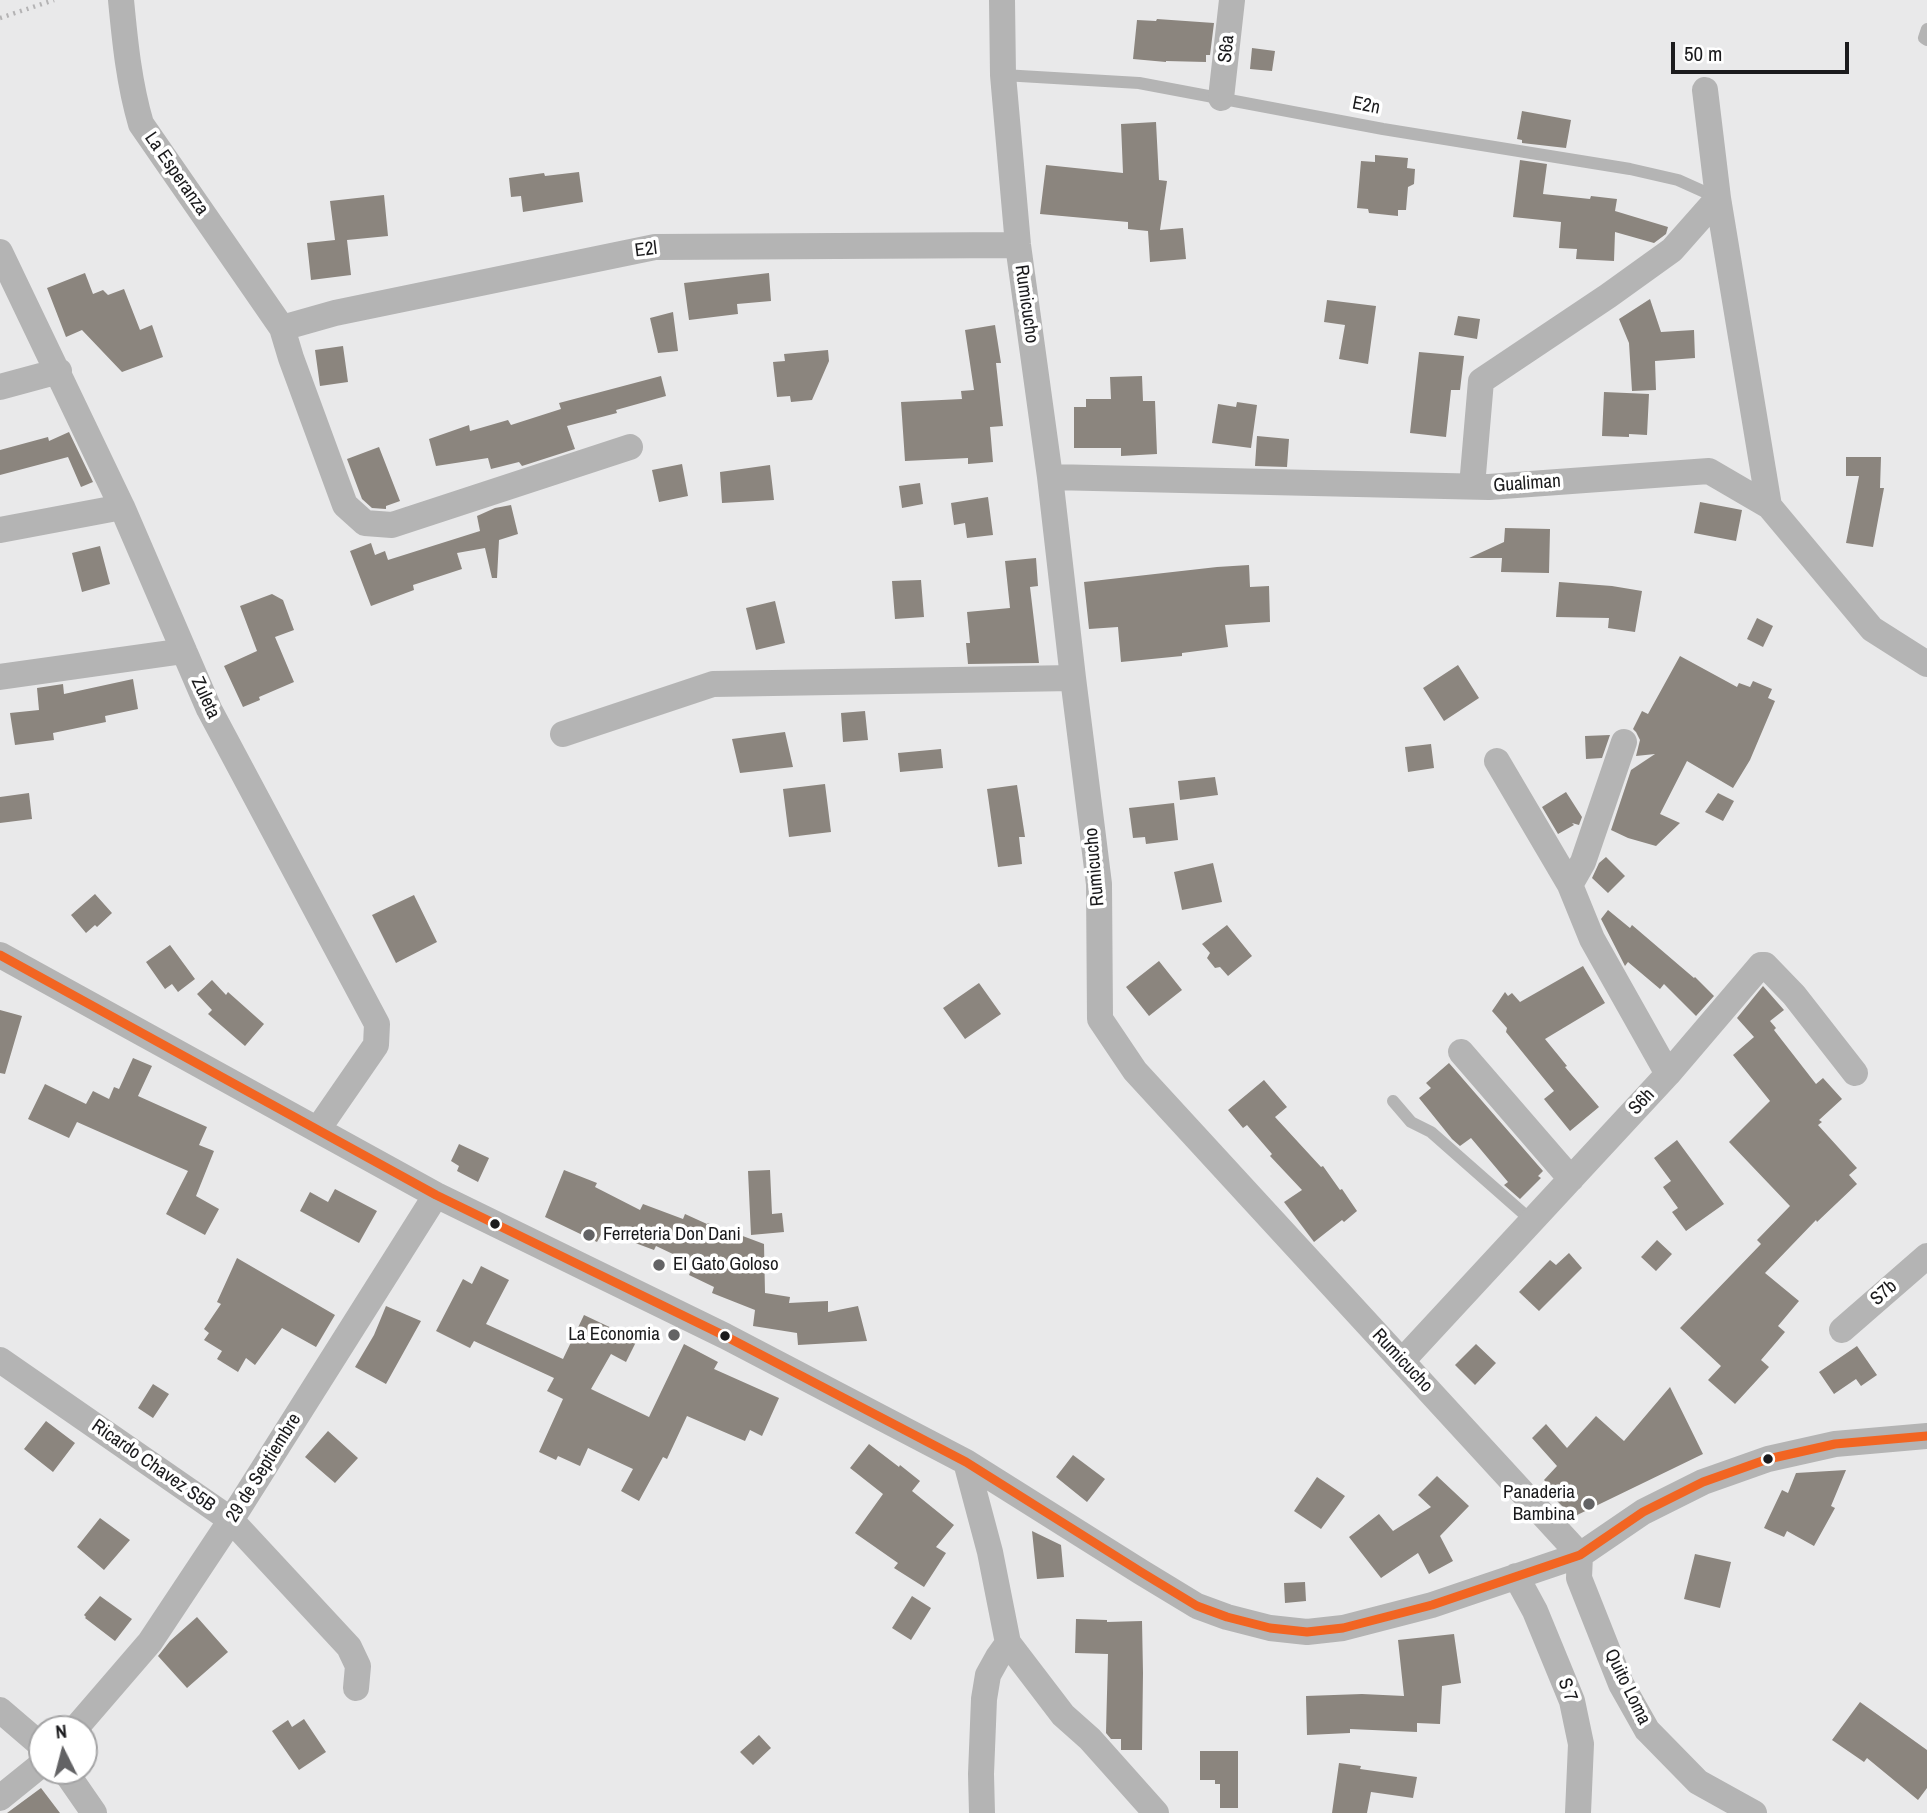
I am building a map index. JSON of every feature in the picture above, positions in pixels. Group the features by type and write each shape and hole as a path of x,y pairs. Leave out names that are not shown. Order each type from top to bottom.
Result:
{"street":[{"name":"La Esperanza","path":"121,0 132,94 141,124 282,328 345,505 365,523 392,525 630,447"},
{"name":"Rumicucho","path":"1002,0 1003,75 1018,246 1050,477 1099,884 1100,1018 1135,1072 1580,1555"},
{"name":"S6a","path":"1222,98 1232,0"},
{"path":"1705,90 1718,198 1769,506"},
{"path":"1472,486 1481,381 1672,250 1718,198"},
{"name":"E2l","path":"282,328 335,313 655,247 1018,246"},
{"name":"Zuleta","path":"0,252 122,507 209,709 377,1024 376,1045 318,1129"},
{"path":"0,387 59,372"},
{"name":"Gualiman","path":"1050,477 1489,487 1709,471 1769,506 1872,629 1927,664"},
{"path":"0,530 122,507"},
{"path":"0,677 184,651"},
{"path":"563,734 713,684 1073,678"},
{"path":"1570,885 1583,862 1624,742"},
{"name":"S6h","path":"1402,1361 1668,1074 1592,939 1570,885 1497,761"},
{"path":"0,955 436,1195 725,1336 967,1462 1197,1606 1270,1628 1307,1632 1343,1628 1432,1605 1580,1555 1643,1512 1703,1482 1768,1459 1835,1444 1927,1436"},
{"path":"1668,1074 1761,965 1765,965 1794,995 1855,1073"},
{"path":"1461,1052 1571,1179"},
{"name":"29 de Septiembre","path":"87,1715 150,1642 231,1520 436,1195"},
{"name":"S7b","path":"1842,1330 1927,1256"},
{"name":"Ricardo Chavez S5B","path":"0,1360 231,1520 349,1647 358,1666 356,1688"},
{"path":"967,1462 990,1552 1008,1643 1063,1715 1090,1739 1156,1813"},
{"name":"Quito Loma","path":"1580,1555 1579,1578 1621,1684 1647,1730 1698,1782 1754,1813"},
{"name":"S 7","path":"1516,1576 1535,1611 1572,1701 1581,1745 1578,1813"},
{"path":"982,1813 984,1699 988,1675 1008,1643"},
{"path":"0,1710 28,1733"},
{"path":"0,1798 28,1775"},
{"path":"75,1785 94,1813"}],"lane":[{"path":"1927,29 1924,38 1927,40"},
{"name":"E2n","path":"1003,75 1139,83 1383,129 1630,169 1678,180 1718,198"},
{"path":"1393,1101 1411,1122 1431,1132 1532,1220"}],"path":[{"path":"0,18 54,0"}],"building":[{"path":"1137,20 1214,23 1210,55 1206,55 1206,62 1133,59"},
{"path":"1252,48 1275,51 1272,71 1250,69"},
{"path":"1522,111 1571,120 1566,148 1522,143 1522,140 1517,139"},
{"path":"1156,122 1159,180 1167,181 1160,230 1183,228 1186,259 1150,262 1148,231 1128,229 1128,222 1040,214 1046,165 1123,173 1121,124"},
{"path":"1375,155 1408,158 1407,168 1415,169 1414,184 1408,187 1406,210 1398,210 1398,216 1369,213 1368,209 1357,208 1361,161 1375,162"},
{"path":"1520,160 1547,164 1543,194 1617,199 1615,211 1668,227 1666,234 1654,243 1615,232 1614,261 1576,259 1577,249 1559,248 1561,222 1513,217"},
{"path":"579,172 583,202 523,212 521,196 511,197 509,178"},
{"path":"384,195 388,236 347,240 351,275 311,280 307,243 335,240 330,201"},
{"path":"85,273 93,294 103,290 108,295 124,289 140,330 152,325 163,357 122,372 82,330 66,337 47,288"},
{"path":"769,273 771,301 737,304 738,314 689,320 684,283"},
{"path":"1650,299 1661,332 1694,330 1695,358 1655,361 1656,390 1632,391 1629,343 1619,319"},
{"path":"1327,300 1376,306 1368,364 1339,359 1345,325 1324,322"},
{"path":"673,312 678,351 658,353 650,318"},
{"path":"1458,316 1480,319 1477,339 1454,335"},
{"path":"995,325 1001,363 996,363 1003,426 990,427 993,462 968,464 968,458 905,461 901,402 962,399 961,391 974,390 965,330"},
{"path":"343,346 348,382 320,386 315,350"},
{"path":"828,350 829,361 812,400 791,402 790,396 777,397 773,362 785,361 784,354"},
{"path":"1419,352 1464,356 1460,390 1451,390 1446,437 1410,433"},
{"path":"661,376 666,396 567,426 575,449 522,466 519,462 491,469 488,458 436,466 429,439 469,425 470,431 508,420 511,425 561,409 559,403"},
{"path":"1142,376 1143,401 1155,401 1157,454 1121,456 1121,448 1074,448 1074,407 1086,407 1086,399 1111,399 1110,377"},
{"path":"1604,392 1649,394 1647,435 1602,436"},
{"path":"1237,402 1257,405 1251,448 1212,443 1218,404 1236,407"},
{"path":"69,432 93,482 81,487 68,457 0,475 0,450 48,437 49,441"},
{"path":"1257,436 1289,439 1287,467 1255,466"},
{"path":"379,447 400,501 386,506 386,509 372,508 362,499 347,459"},
{"path":"1846,457 1881,457 1880,488 1884,488 1873,547 1846,543 1859,476 1846,476"},
{"path":"682,464 688,496 659,502 652,470"},
{"path":"770,465 774,500 722,503 720,472"},
{"path":"920,483 923,504 902,508 899,486"},
{"path":"988,497 993,535 967,538 965,523 954,525 951,503"},
{"path":"1700,502 1742,510 1736,541 1694,533"},
{"path":"511,505 518,534 499,540 497,578 492,578 485,548 457,553 462,569 413,585 414,590 371,606 350,551 371,543 375,555 385,551 388,560 480,531 477,516"},
{"path":"1505,528 1550,529 1549,573 1501,572 1502,558 1469,558 1504,542"},
{"path":"100,546 110,584 82,592 72,553"},
{"path":"1036,558 1038,586 1030,587 1039,663 968,664 966,643 970,643 967,612 1010,608 1005,561"},
{"path":"1249,565 1250,587 1269,586 1270,622 1225,625 1228,647 1182,653 1182,656 1121,662 1118,627 1089,629 1084,582"},
{"path":"921,580 924,617 895,619 892,581"},
{"path":"1559,582 1642,591 1635,632 1608,628 1609,618 1556,617"},
{"path":"272,594 283,600 294,630 275,637 294,682 243,707 224,666 257,651 240,606"},
{"path":"775,601 785,643 756,650 746,608"},
{"path":"1757,618 1773,626 1763,647 1747,639"},
{"path":"1680,656 1737,687 1739,683 1750,687 1753,681 1772,689 1768,698 1775,701 1750,760 1733,788 1687,761 1660,814 1680,823 1656,846 1611,830 1631,770 1655,754 1636,756 1640,740 1633,729 1642,711 1648,714"},
{"path":"1458,665 1479,698 1444,721 1423,688"},
{"path":"133,679 138,709 105,716 106,722 53,733 54,740 15,745 10,713 39,710 37,688 63,684 64,694"},
{"path":"865,711 868,740 843,742 841,713"},
{"path":"785,732 793,767 740,773 732,739"},
{"path":"1610,735 1602,758 1586,759 1585,736"},
{"path":"1431,744 1434,768 1408,772 1405,747"},
{"path":"941,749 943,768 900,772 898,753"},
{"path":"1215,777 1218,795 1180,800 1178,781"},
{"path":"825,784 831,832 789,837 783,789"},
{"path":"1017,785 1025,837 1019,837 1022,864 998,867 987,789"},
{"path":"1566,792 1582,817 1579,825 1572,823 1574,825 1558,834 1542,807"},
{"path":"29,793 32,819 0,823 0,797"},
{"path":"1718,793 1734,801 1723,821 1705,812"},
{"path":"1174,803 1178,840 1146,844 1145,837 1133,838 1129,808"},
{"path":"1606,857 1625,876 1608,893 1592,878 1599,863"},
{"path":"1213,863 1222,902 1182,910 1174,872"},
{"path":"95,894 112,913 86,933 71,915"},
{"path":"414,895 437,942 396,963 372,915"},
{"path":"1608,910 1630,928 1632,925 1714,996 1696,1016 1664,984 1660,989 1628,962 1625,966 1601,919"},
{"path":"1227,925 1252,956 1228,976 1220,967 1215,968 1207,958 1210,953 1202,944"},
{"path":"170,945 195,979 178,992 172,984 165,989 146,962"},
{"path":"1159,961 1182,990 1149,1016 1126,987"},
{"path":"1583,966 1605,1003 1545,1039 1599,1107 1570,1131 1544,1099 1554,1091 1492,1011 1505,992 1508,996 1512,993 1520,1002"},
{"path":"212,980 226,995 228,992 264,1024 245,1046 208,1014 212,1010 197,994"},
{"path":"979,983 1001,1014 965,1039 943,1008"},
{"path":"1763,986 1784,1010 1770,1021 1776,1028 1774,1030 1816,1084 1823,1078 1842,1099 1819,1120 1822,1122 1818,1125 1857,1168 1849,1175 1857,1184 1817,1222 1816,1220 1765,1273 1799,1301 1778,1326 1785,1332 1761,1360 1769,1367 1735,1404 1708,1380 1721,1366 1680,1328 1761,1244 1757,1240 1790,1206 1729,1142 1770,1101 1733,1055 1754,1037 1737,1018"},
{"path":"0,1010 22,1016 5,1074 0,1073"},
{"path":"133,1058 152,1066 138,1096 207,1127 199,1145 214,1151 196,1196 219,1209 205,1235 166,1214 188,1171 77,1122 69,1138 28,1119 45,1084 86,1104 93,1091 109,1099 114,1087 119,1089"},
{"path":"1449,1063 1543,1171 1538,1176 1541,1178 1520,1199 1504,1185 1508,1182 1471,1138 1460,1146 1419,1098 1431,1088 1426,1083"},
{"path":"1264,1080 1287,1107 1275,1117 1321,1167 1323,1166 1357,1211 1314,1242 1284,1202 1302,1190 1270,1156 1272,1154 1247,1125 1243,1128 1228,1110"},
{"path":"1677,1140 1724,1204 1686,1231 1672,1212 1678,1208 1663,1187 1671,1181 1654,1158"},
{"path":"459,1144 489,1158 478,1182 457,1171 459,1166 451,1161"},
{"path":"564,1170 597,1183 595,1187 640,1210 643,1204 683,1219 685,1214 764,1244 765,1293 790,1297 789,1303 828,1301 828,1312 858,1306 867,1341 798,1345 797,1333 753,1326 755,1310 712,1293 714,1287 689,1275 694,1264 656,1246 654,1250 603,1231 597,1242 545,1217"},
{"path":"770,1170 772,1214 782,1213 784,1232 751,1235 748,1171"},
{"path":"335,1189 377,1211 359,1243 300,1211 310,1192 328,1202"},
{"path":"1657,1240 1672,1254 1656,1271 1641,1257"},
{"path":"1569,1253 1582,1268 1539,1311 1519,1292 1550,1260 1556,1265"},
{"path":"237,1258 335,1315 316,1347 282,1328 255,1365 246,1358 238,1372 217,1359 222,1351 204,1340 209,1333 204,1329 221,1304 217,1302"},
{"path":"481,1266 509,1280 486,1324 563,1359 584,1315 637,1340 626,1362 611,1354 591,1389 649,1417 684,1344 718,1362 714,1369 779,1398 762,1436 750,1430 745,1441 687,1416 667,1459 663,1457 639,1501 621,1491 633,1469 588,1448 580,1466 558,1456 556,1460 539,1452 563,1399 547,1391 554,1378 474,1341 470,1348 436,1331 463,1279 472,1284"},
{"path":"386,1306 421,1321 386,1384 355,1367 374,1335"},
{"path":"1476,1344 1496,1363 1475,1385 1455,1365"},
{"path":"1857,1346 1877,1375 1861,1386 1856,1379 1834,1394 1819,1372"},
{"path":"153,1384 169,1394 153,1418 138,1408"},
{"path":"1670,1387 1703,1454 1573,1517 1554,1498 1558,1494 1544,1480 1557,1466 1532,1438 1546,1424 1567,1448 1596,1416 1624,1441"},
{"path":"46,1421 75,1443 53,1472 24,1449"},
{"path":"328,1431 358,1458 335,1483 305,1457"},
{"path":"869,1444 920,1481 912,1491 954,1525 936,1547 946,1553 924,1587 894,1568 898,1563 855,1533 883,1494 850,1468"},
{"path":"1073,1455 1105,1479 1087,1502 1056,1477"},
{"path":"1846,1470 1831,1506 1835,1508 1814,1546 1787,1531 1784,1537 1764,1528 1782,1490 1788,1493 1796,1473"},
{"path":"1437,1476 1469,1506 1440,1536 1453,1561 1429,1574 1418,1553 1381,1578 1349,1537 1379,1514 1393,1531 1431,1507 1418,1495"},
{"path":"1317,1477 1345,1496 1321,1529 1294,1511"},
{"path":"100,1518 130,1540 104,1570 77,1547"},
{"path":"1032,1531 1061,1545 1064,1577 1037,1579"},
{"path":"1695,1554 1731,1562 1720,1608 1684,1599"},
{"path":"1305,1582 1306,1601 1285,1603 1284,1583"},
{"path":"100,1596 132,1619 115,1641 84,1615"},
{"path":"912,1596 931,1608 911,1640 892,1628"},
{"path":"197,1617 228,1652 187,1688 158,1656 170,1641"},
{"path":"1076,1619 1142,1621 1142,1750 1121,1750 1121,1739 1111,1739 1106,1733 1108,1654 1075,1653"},
{"path":"1454,1634 1461,1683 1442,1686 1440,1724 1417,1723 1417,1732 1350,1729 1350,1733 1307,1735 1306,1696 1404,1696 1398,1640"},
{"path":"1860,1702 1927,1750 1927,1788 1918,1800 1867,1758 1864,1762 1832,1740"},
{"path":"304,1719 326,1752 299,1770 272,1731 288,1720 292,1727"},
{"path":"759,1735 771,1748 753,1765 740,1752"},
{"path":"1200,1751 1238,1751 1238,1808 1220,1808 1220,1784 1215,1784 1215,1780 1200,1780"},
{"path":"1339,1763 1361,1766 1360,1769 1417,1777 1413,1798 1371,1792 1367,1813 1332,1813"},
{"path":"41,1788 60,1813 7,1813"}],"transit line":[{"path":"0,955 436,1195 725,1336 966,1462 1197,1606 1270,1628 1307,1632 1343,1628 1432,1605 1580,1555 1643,1512 1703,1482 1768,1459 1835,1444 1927,1436"}],"place":[{"name":"Ferreteria Don Dani","path":"589,1235"},
{"name":"El Gato Goloso","path":"659,1265"},
{"name":"La Economia","path":"674,1335"},
{"name":"Panaderia Bambina","path":"1589,1504"}]}
